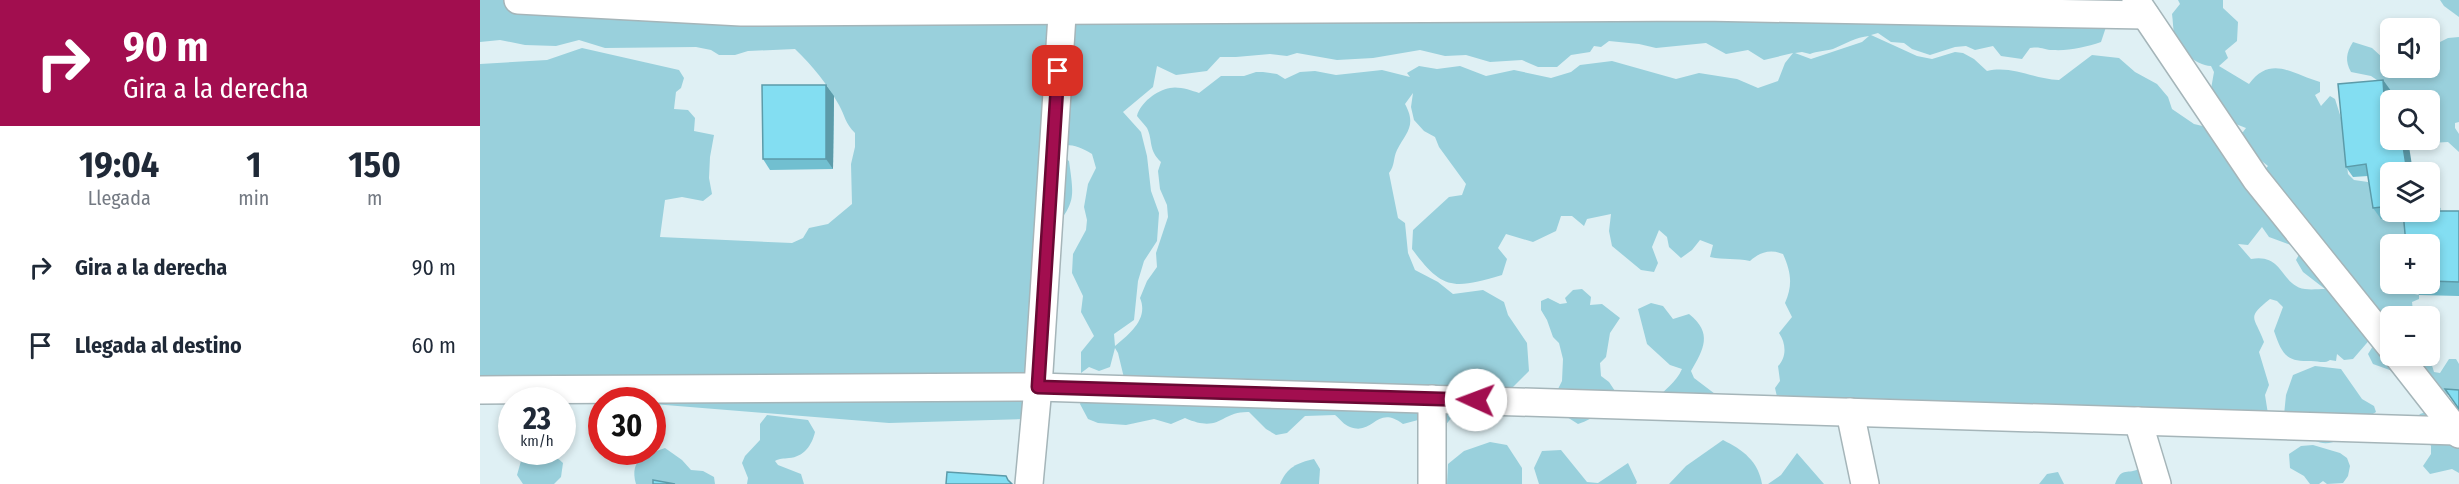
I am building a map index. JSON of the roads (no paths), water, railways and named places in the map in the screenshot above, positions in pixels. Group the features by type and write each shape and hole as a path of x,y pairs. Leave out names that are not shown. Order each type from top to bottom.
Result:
{"street":[{"path":"518,0 741,12 1062,5 2140,7 2256,179 2380,333"},
{"path":"1029,484 1038,387 1062,5"},
{"path":"2406,366 2458,433"},
{"path":"480,390 1038,387 2458,433"},
{"path":"1432,399 1432,484"},
{"path":"1850,412 1865,484"},
{"path":"2138,421 2157,484"}]}
